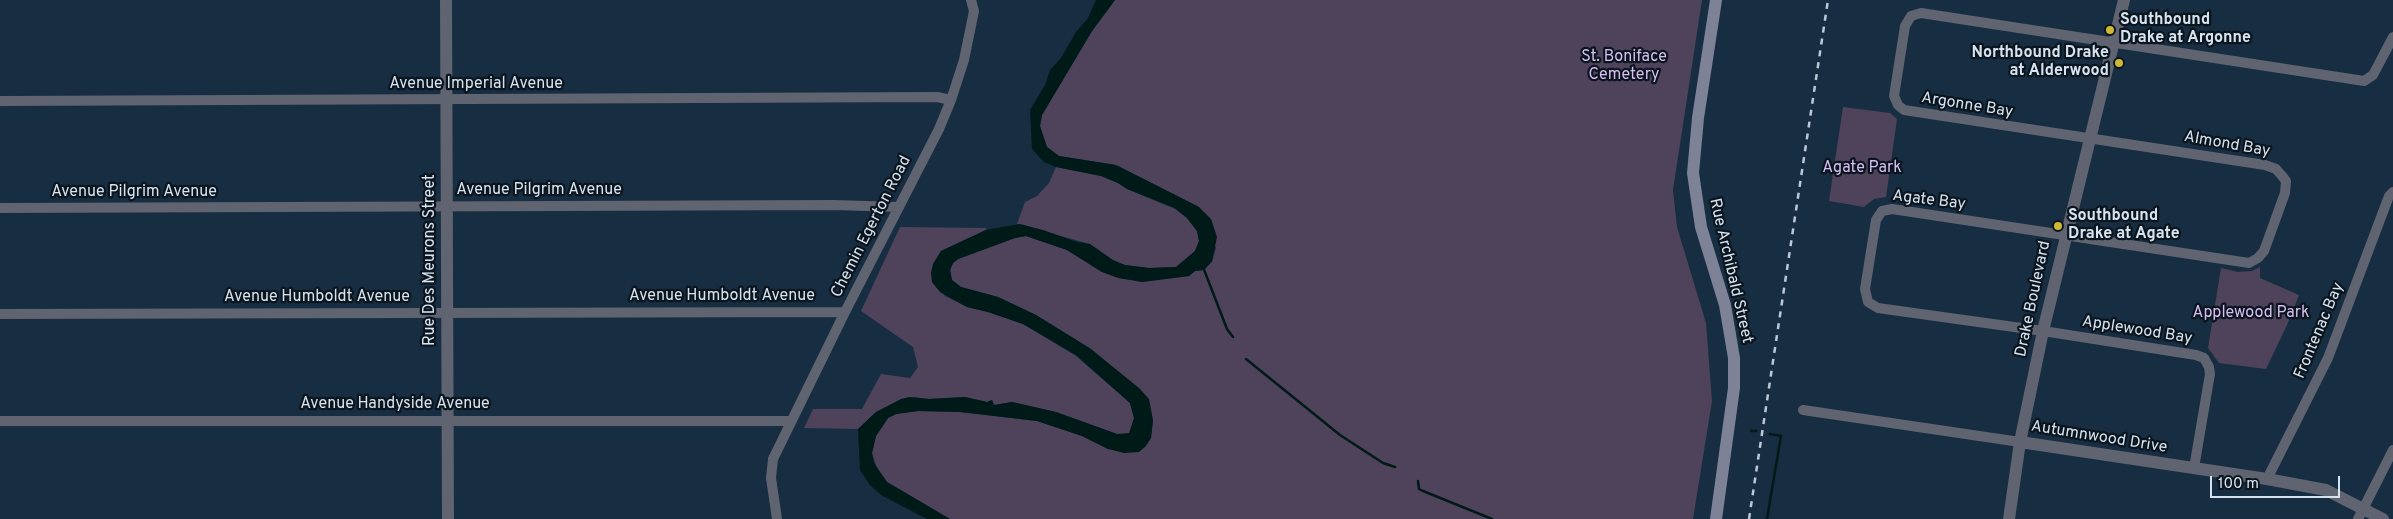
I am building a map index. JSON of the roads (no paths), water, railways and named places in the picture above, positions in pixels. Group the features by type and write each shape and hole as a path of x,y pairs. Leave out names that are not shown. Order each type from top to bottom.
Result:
{"main road":[{"name":"Rue Archibald Street","path":"1716,0 1698,118 1693,173 1701,227 1725,305 1734,358 1731,420 1716,519"}],"street":[{"name":"Rue Des Meurons Street","path":"446,0 448,519"},
{"name":"Chemin Egerton Road","path":"777,519 771,468 773,459 790,421 952,100 964,60 974,11 971,0"},
{"name":"Drake Boulevard","path":"2009,519 2020,442 2064,236 2112,41 2124,0"},
{"name":"Argonne Bay","path":"2088,139 1904,110 1898,105 1894,96 1906,26 1911,16 1922,13 2364,81 2373,75 2393,37"},
{"name":"Avenue Imperial Avenue","path":"0,100 938,97 952,100"},
{"name":"Almond Bay","path":"2064,236 2249,262 2258,258 2264,251 2285,193 2286,181 2276,169 2088,139"},
{"name":"Frontenac Bay","path":"2267,479 2328,358 2389,196 2393,192"},
{"name":"Avenue Pilgrim Avenue","path":"0,208 834,204 899,207"},
{"name":"Agate Bay","path":"2043,331 1878,308 1868,302 1865,289 1876,220 1882,211 1892,209 2064,236"},
{"name":"Avenue Humboldt Avenue","path":"0,314 845,312"},
{"name":"Applewood Bay","path":"2043,331 2196,354 2204,358 2209,367 2210,374 2194,468"},
{"name":"Autumnwood Drive","path":"1803,410 2267,479 2326,490 2361,514 2383,519"},
{"name":"Avenue Handyside Avenue","path":"0,421 790,421"},
{"path":"2361,514 2393,450"}],"waterway":[{"path":"1203,267 1227,329 1233,337"},
{"path":"1246,359 1340,435 1383,463 1395,467"},
{"path":"1751,431 1756,431"},
{"path":"1767,519 1781,436 1770,434"},
{"path":"1418,481 1419,489 1492,519"}],"railway":[{"path":"1749,519 1828,0"}],"place":[{"name":"Southbound Drake at Argonne","path":"2110,30"},
{"name":"Northbound Drake at Alderwood","path":"2119,63"},
{"name":"Southbound Drake at Agate","path":"2058,226"}],"park label":[{"name":"St. Boniface Cemetery","path":"1624,67"},
{"name":"Agate Park","path":"1862,169"},
{"name":"Applewood Park","path":"2251,314"}]}
